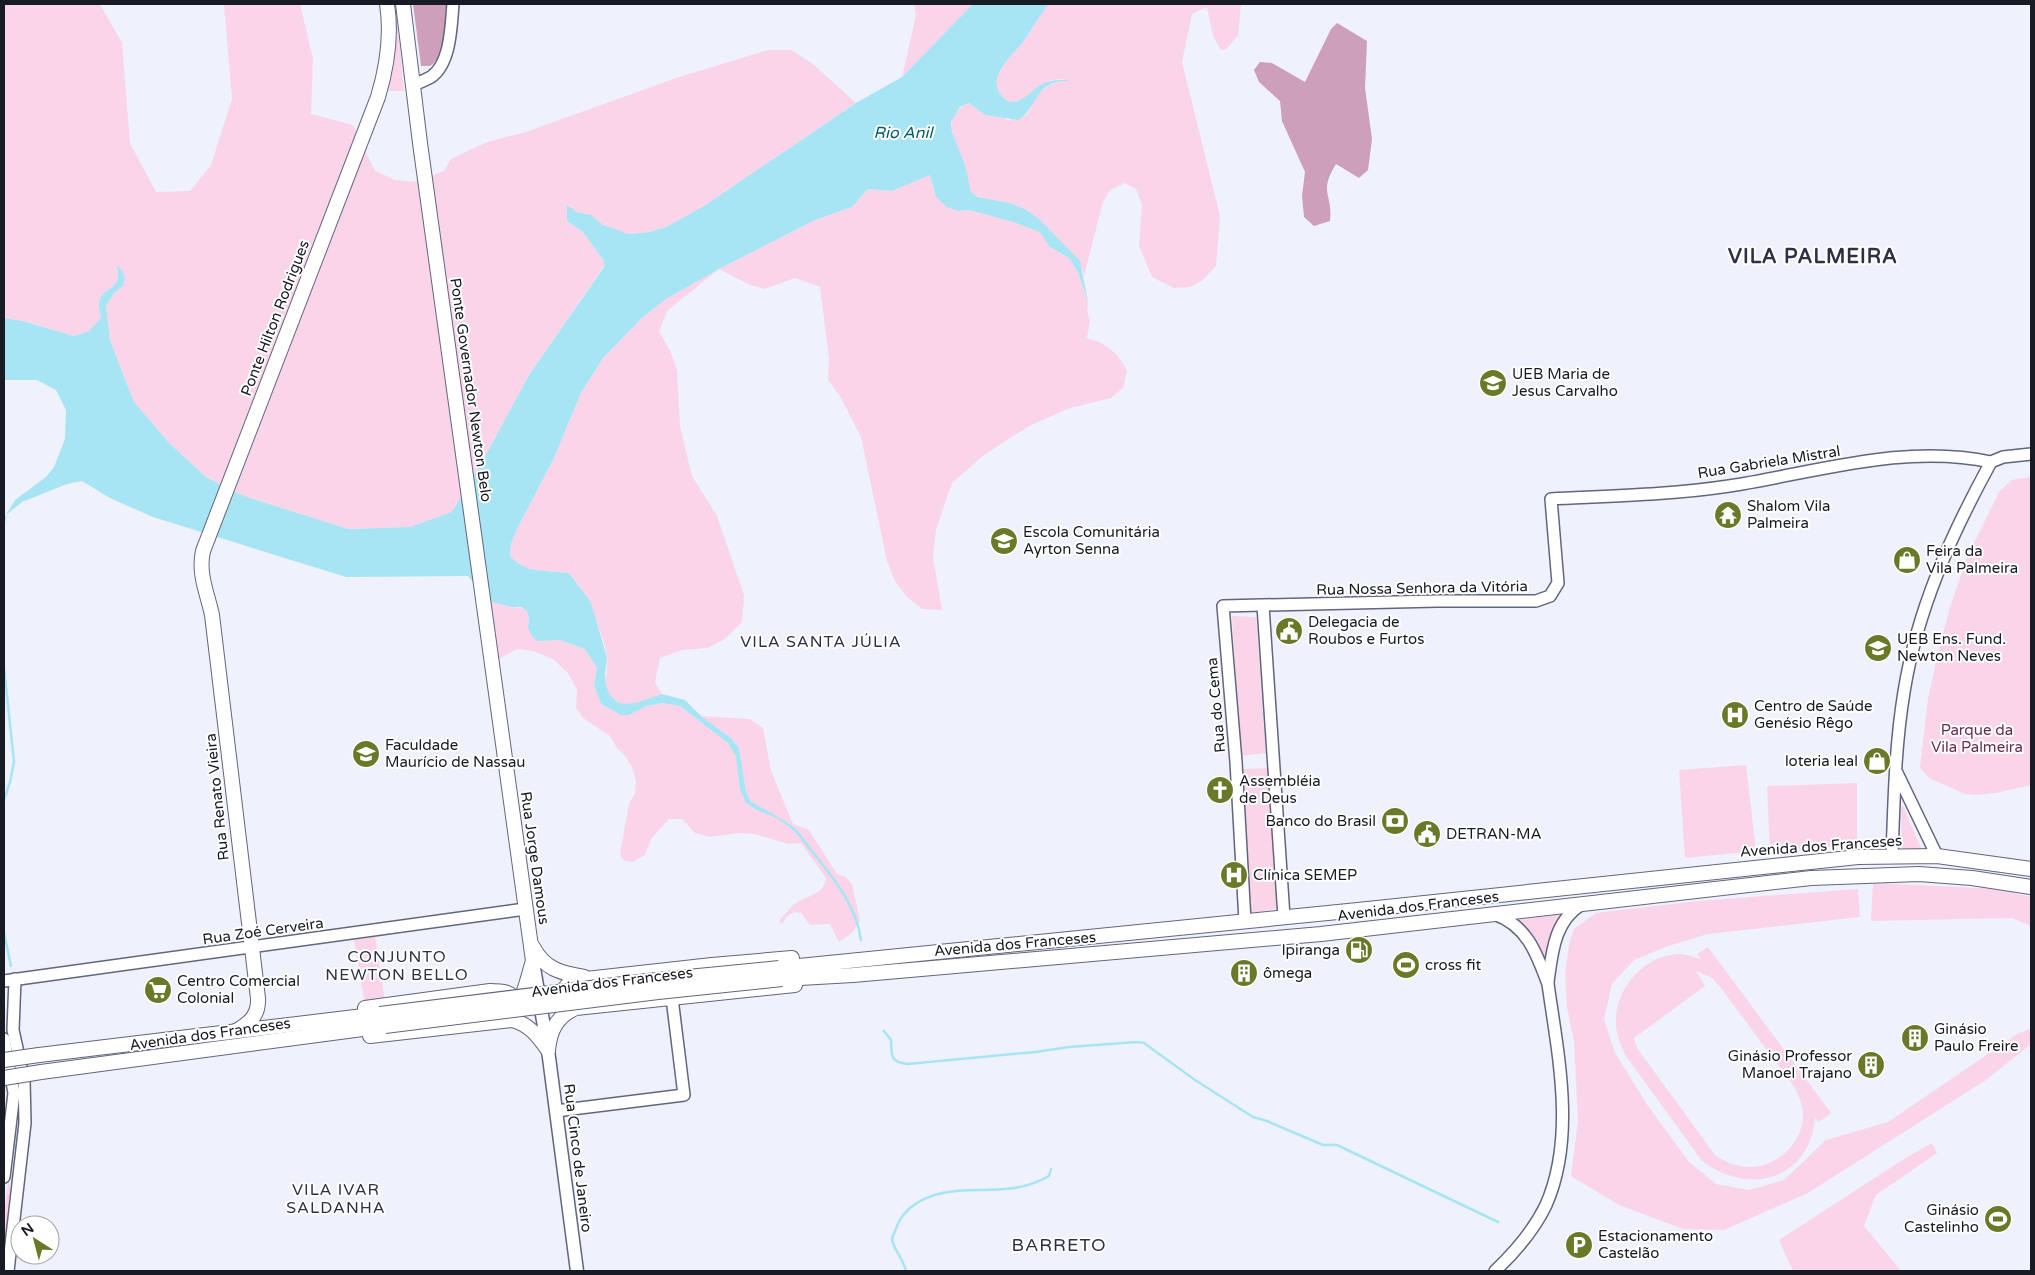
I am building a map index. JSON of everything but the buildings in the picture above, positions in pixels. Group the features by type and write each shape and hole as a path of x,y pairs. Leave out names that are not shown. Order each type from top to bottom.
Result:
{"main road":[{"name":"Ponte Hilton Rodrigues","path":"203,551 378,98 384,79 388,48 387,4"},
{"name":"Ponte Governador Newton Belo","path":"403,4 420,143 489,641"},
{"name":"Rua Renato Vieira","path":"203,551 201,570 212,615 258,1008 251,1021 236,1031"},
{"name":"Rua Jorge Damous","path":"489,641 525,909 548,1050"},
{"name":"Avenida dos Franceses","path":"4,1060 306,1023 383,1020 658,992 868,958 1284,917 1811,861 1892,856 1937,856 2031,869"},
{"name":"Avenida dos Franceses","path":"781,973 853,975 1321,934 1811,878 1872,874 1944,875 1988,880 2031,888"},
{"path":"530,941 539,958 550,968 590,978"},
{"path":"579,1008 567,1002 564,995 565,988 573,981 590,978 771,959 868,958"},
{"path":"498,1021 508,1017 516,1008 533,961"},
{"path":"548,1050 551,1032 555,1024 566,1014 579,1008 788,986 853,975"},
{"path":"306,1023 362,1009 490,991 512,995 517,1001 516,1008"},
{"name":"Avenida dos Franceses","path":"4,1078 264,1043 383,1020"},
{"path":"264,1043 387,1035 512,1020 524,1024 548,1050"},
{"name":"Rua Cinco de Janeiro","path":"548,1050 577,1271"}],"street":[{"path":"413,85 431,76 440,64 448,44 453,4"},
{"path":"1892,856 1896,771 1904,693 1914,646 1926,604 1952,537 1992,462 2003,457 2031,454"},
{"name":"Rua Gabriela Mistral","path":"1551,499 1680,492 1728,486 1892,458 1958,457 1992,462"},
{"name":"Rua Nossa Senhora da Vitória","path":"1223,606 1437,601 1536,601 1544,599 1550,596 1558,583 1551,499"},
{"name":"Rua do Cema","path":"1223,606 1236,762 1245,921"},
{"path":"1263,606 1284,917"},
{"path":"1896,771 1937,856"},
{"path":"1495,1271 1510,1256 1537,1220 1545,1207 1557,1171 1561,1137 1562,1096 1548,984 1554,947 1560,928 1568,915 1582,904"},
{"name":"Rua Zoé Cerveira","path":"9,980 525,909"},
{"path":"1494,914 1513,923 1528,938 1548,984"},
{"path":"8,1271 25,1124 24,1080 13,1030 9,980"},
{"path":"556,1111 684,1095 672,998"},
{"path":"4,1039 14,1092 4,1176"},
{"path":"4,1176 8,1172 13,1174 13,1188 16,1195"}],"green space":[{"path":"4,4 100,4 122,43 130,143 156,192 190,191 211,165 232,99 224,4 300,4 313,59 311,114 353,125 375,171 395,180 414,182 444,171 451,159 487,142 526,132 676,78 768,50 791,50 813,64 856,103 704,206 666,227 649,232 629,234 602,225 591,215 577,212 567,205 567,221 583,232 604,261 604,266 529,375 452,513 410,527 348,529 241,495 206,477 170,444 134,402 110,340 106,306 114,293 123,286 125,278 116,266 118,279 105,292 99,302 101,318 89,331 74,336 23,321 4,318"},
{"path":"392,4 396,4 404,91 387,91"},
{"path":"914,4 973,4 902,77 916,15"},
{"path":"1049,4 1241,4 1238,36 1225,50 1221,50 1213,36 1207,7 1192,14 1182,62 1220,216 1216,266 1203,280 1190,287 1174,288 1152,277 1139,246 1142,204 1136,189 1125,183 1110,190 1103,202 1084,276 1080,264 1075,257 1032,215 1007,202 980,197 971,192 952,131 953,118 957,111 969,103 985,115 1003,117 1008,120 1027,115 1042,90 1052,84 1068,80 1058,79 1050,81 1020,101 1013,102 1006,100 998,90 998,75 1002,68 1023,42"},
{"path":"930,174 936,197 959,211 969,210 1028,226 1040,232 1056,250 1069,257 1078,272 1088,302 1087,311 1090,320 1087,338 1106,346 1119,358 1127,370 1123,388 1111,398 1070,408 1029,426 984,455 952,483 936,529 933,558 942,610 922,609 907,597 895,581 887,561 861,437 840,396 828,380 829,359 820,287 795,278 765,289 748,284 719,269 815,220 852,207 868,189 892,191"},
{"path":"719,269 667,311 659,331 670,351 677,370 680,426 692,476 717,516 744,595 742,622 725,639 707,648 682,650 660,658 655,682 662,694 634,704 622,704 611,698 608,693 606,687 607,656 605,647 594,612 581,589 569,573 537,570 522,566 510,556 511,544 554,458 581,393 603,358 642,318 666,299"},
{"name":"Parque da Vila Palmeira","path":"2031,477 2031,785 1996,793 1965,794 1929,778 1920,768 1928,699 1950,607 1968,555 1999,492 2012,480"},
{"path":"489,601 526,610 529,616 528,628 537,640 560,640 585,649 597,668 594,685 601,704 621,715 629,715 647,706 664,703 680,706 728,743 736,757 740,790 746,803 762,808 750,801 746,791 739,748 731,738 701,716 750,719 763,728 771,771 793,824 809,830 837,874 846,877 852,885 860,920 853,932 839,942 830,924 810,925 801,913 794,912 786,917 782,924 779,921 793,905 818,892 825,884 826,878 801,843 788,844 755,834 739,833 710,837 695,833 682,819 669,819 651,839 645,855 632,862 623,860 620,854 629,804 635,793 636,781 632,767 610,736 583,718 576,708 577,690 568,673 553,659 533,651 517,649 495,661"},
{"path":"1232,616 1256,617 1266,753 1241,756"},
{"path":"1746,765 1756,851 1685,858 1679,770"},
{"path":"1268,768 1277,909 1251,913 1242,769"},
{"path":"1857,783 1857,845 1770,852 1767,786"},
{"path":"1903,806 1921,850 1903,851 1902,849 1901,807"},
{"path":"1873,883 2000,889 2031,897 2031,926 2012,918 1871,921"},
{"path":"1858,889 1860,917 1708,934 1668,946 1634,960 1612,984 1604,1019 1615,1053 1648,1106 1689,1162 1716,1184 1749,1190 1784,1180 1826,1140 1888,1122 2019,1033 2031,1029 2031,1044 1986,1080 1808,1193 1724,1230 1683,1229 1619,1205 1571,1176 1578,1121 1574,1042 1567,1007 1565,974 1569,944 1574,929 1596,913 1698,901"},
{"path":"1560,914 1552,934 1547,957 1544,957 1533,938 1518,920"},
{"path":"375,937 385,1000 365,1004 354,940"},
{"path":"1708,947 1831,1113 1819,1122 1815,1118 1810,1139 1801,1156 1789,1169 1774,1176 1756,1179 1738,1178 1720,1172 1702,1161 1626,1056 1619,1040 1616,1027 1617,1010 1620,998 1634,976 1653,961 1665,956 1681,954 1701,959 1697,954","holes":["1696,971 1712,978 1795,1088 1802,1104 1803,1114 1797,1139 1780,1157 1769,1163 1745,1167 1732,1164 1715,1155 1637,1048 1634,1038 1705,986"]},
{"path":"1932,1143 1937,1153 1876,1195 1864,1226 1901,1271 1793,1271 1779,1240"},
{"path":"9,1178 11,1198 4,1271 4,1212"}],"shaded area":[{"path":"413,4 448,4 442,47 435,62 430,66 421,66"},
{"path":"1337,23 1367,41 1365,88 1372,139 1368,170 1359,178 1336,164 1327,187 1330,221 1314,226 1304,217 1302,196 1305,172 1282,121 1280,101 1259,82 1254,70 1260,62 1272,63 1305,82 1331,29"}],"water":[{"name":"Rio Anil","path":"973,4 1049,4 1023,42 1002,68 998,75 998,90 1006,100 1013,102 1020,100 1046,82 1072,80 1060,81 1049,85 1041,92 1023,117 1018,120 985,115 969,103 960,107 951,122 952,132 965,165 971,192 978,197 1010,203 1025,209 1039,219 1080,261 1088,302 1078,272 1069,258 1049,246 1040,232 1013,222 969,210 959,211 947,207 936,197 930,175 892,191 868,189 852,207 815,220 719,269 666,299 642,318 603,358 581,393 554,458 511,544 510,556 516,562 522,566 537,570 569,573 590,601 607,658 606,686 610,695 617,702 625,704 636,703 662,694 685,700 701,716 731,738 739,748 746,791 750,801 781,820 746,803 740,790 736,757 728,743 680,706 663,703 647,706 629,715 621,715 601,704 594,685 597,668 585,649 560,640 537,641 528,628 529,619 527,611 521,607 511,607 489,601 468,576 346,577 153,517 110,498 82,481 67,484 22,502 6,515 15,500 46,477 54,467 65,439 66,410 56,390 37,380 4,380 4,318 23,321 74,336 89,331 101,318 100,299 117,280 116,265 122,270 125,278 123,286 114,293 106,306 110,340 134,402 170,444 206,477 241,495 348,529 410,527 452,512 487,453 529,375 604,267 604,261 583,232 567,221 567,205 577,212 591,215 603,225 629,234 649,232 666,227 704,206 856,103 902,77"}],"waterway":[{"path":"4,523 5,517"},
{"path":"4,668 14,762 4,800"},
{"path":"781,820 798,833 842,892 854,915 861,940"},
{"path":"4,933 11,966"},
{"path":"884,1031 891,1040 893,1057 897,1062 908,1064 1069,1047 1144,1043 1195,1080 1253,1117 1323,1145 1337,1145 1498,1222"},
{"path":"906,1271 892,1240 899,1221 910,1208 921,1201 943,1193 993,1190 1028,1185 1049,1176 1051,1169"}],"place":[{"name":"UEB Maria de Jesus Carvalho","path":"1493,383"},
{"name":"Shalom Vila Palmeira","path":"1728,515"},
{"name":"Escola Comunitária Ayrton Senna","path":"1004,541"},
{"name":"Feira da Vila Palmeira","path":"1907,560"},
{"name":"Delegacia de Roubos e Furtos","path":"1289,631"},
{"name":"UEB Ens. Fund. Newton Neves","path":"1878,648"},
{"name":"Centro de Saúde Genésio Rêgo","path":"1735,715"},
{"name":"Faculdade Maurício de Nassau","path":"366,754"},
{"name":"loteria leal","path":"1877,761"},
{"name":"Assembléia de Deus","path":"1220,790"},
{"name":"Banco do Brasil","path":"1395,821"},
{"name":"DETRAN-MA","path":"1427,834"},
{"name":"Clínica SEMEP","path":"1234,875"},
{"name":"Ipiranga","path":"1359,950"},
{"name":"cross fit","path":"1406,965"},
{"name":"ômega","path":"1244,973"},
{"name":"Centro Comercial Colonial","path":"158,990"},
{"name":"Ginásio Paulo Freire","path":"1915,1038"},
{"name":"Ginásio Professor Manoel Trajano","path":"1871,1065"},
{"name":"Ginásio Castelinho","path":"1998,1219"},
{"name":"Estacionamento Castelão","path":"1579,1245"}],"district":[{"name":"VILA PALMEIRA","path":"1813,257"},
{"name":"VILA SANTA JÚLIA","path":"821,642"},
{"name":"CONJUNTO NEWTON BELLO","path":"397,966"},
{"name":"VILA IVAR SALDANHA","path":"336,1199"},
{"name":"BARRETO","path":"1059,1245"}]}
